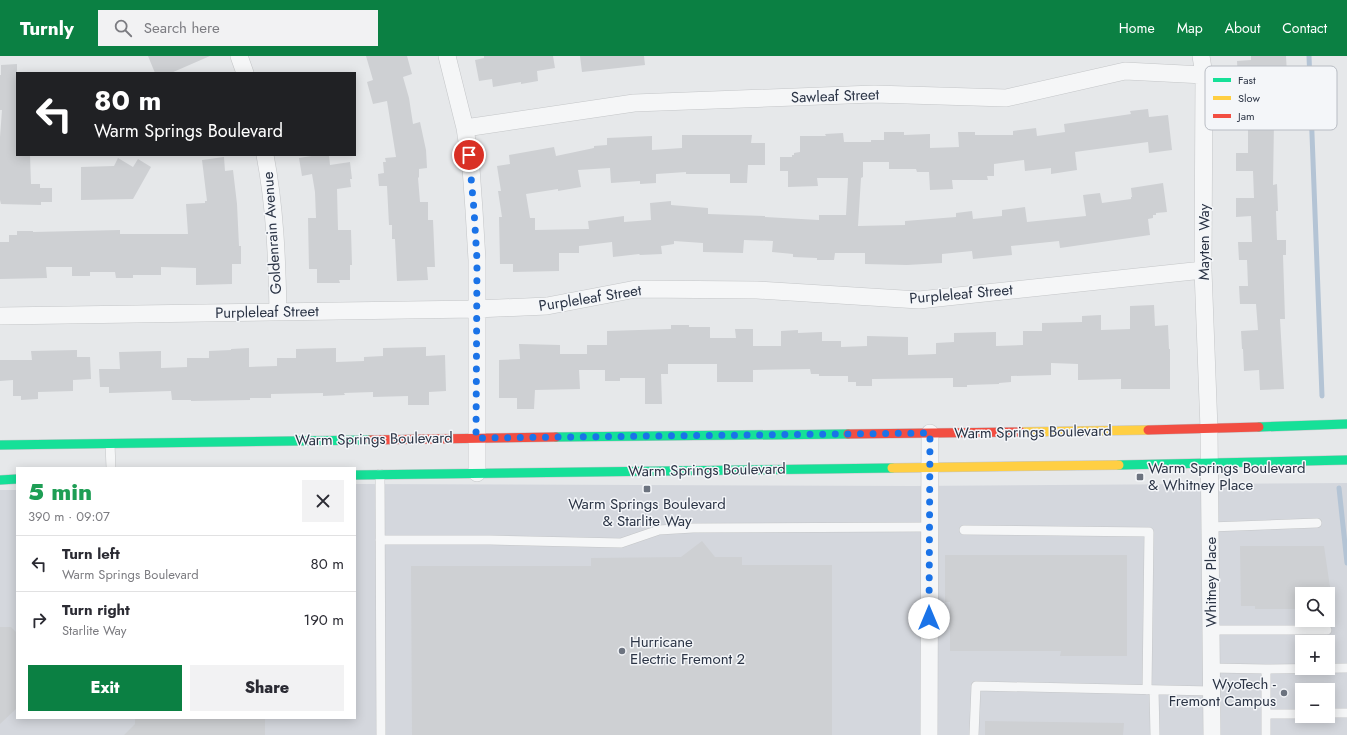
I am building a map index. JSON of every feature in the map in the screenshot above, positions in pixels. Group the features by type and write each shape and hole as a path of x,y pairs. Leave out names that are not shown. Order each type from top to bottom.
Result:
{"main road":[{"name":"Warm Springs Boulevard","path":"0,445 1209,429 1347,424"},
{"name":"Warm Springs Boulevard","path":"356,475 1210,464 1347,460"},
{"path":"0,480 16,479"}],"street":[{"path":"239,56 245,72"},
{"path":"447,56 465,128 471,168 477,260 477,473"},
{"name":"Mayten Way","path":"1201,56 1204,75 1203,270 1209,429"},
{"name":"Sawleaf Street","path":"465,128 634,103 874,94 1006,98 1125,70 1204,75"},
{"name":"Goldenrain Avenue","path":"265,156 273,207 277,263 278,312"},
{"name":"Purpleleaf Street","path":"0,316 476,309 547,306 636,289 757,290 919,300 1203,270"},
{"name":"Whitney Place","path":"1209,429 1212,735"},
{"path":"929,735 930,433"}],"lane":[{"path":"110,444 111,467"},
{"path":"380,474 381,735"},
{"path":"1210,528 1317,523"},
{"path":"380,540 490,540 621,543 659,530 694,528 930,527"},
{"path":"964,530 1148,532 1151,690 1155,735"},
{"path":"1211,630 1327,630"},
{"path":"1211,668 1266,670 1347,668"},
{"path":"1266,670 1266,735"},
{"path":"974,735 976,686 1211,691"},
{"path":"1335,714 1347,713"},
{"path":"1266,714 1295,714"}],"shaded area":[{"path":"1347,483 1347,735 0,735 0,490 16,490 16,719 356,719 356,484 913,486"}],"building":[{"path":"148,56 210,56 173,72 155,72"},
{"path":"366,56 407,56 412,74 403,77 409,98 413,124 420,122 426,150 427,168 419,169 418,178 420,202 428,202 428,220 433,220 435,267 427,267 428,280 397,281 395,239 392,239 392,225 389,225 387,186 379,186 378,174 384,173 383,162 386,162 385,158 396,157 387,101 373,104 367,82 373,80"},
{"path":"484,56 553,56 555,68 537,71 538,81 521,84 521,82 493,87 492,79 479,81 475,60 484,58"},
{"path":"580,56 644,56 645,65 582,72"},
{"path":"1251,56 1286,56 1287,66 1237,66 1237,61 1251,60"},
{"path":"17,64 16,156 30,156 31,184 40,184 40,188 52,188 52,202 41,202 41,205 1,204 1,65"},
{"path":"1148,109 1149,117 1168,115 1172,150 1149,153 1148,142 1075,152 1077,170 1051,174 1051,168 1025,171 1024,160 994,164 994,176 987,176 988,180 952,180 953,189 930,190 929,172 917,172 916,169 889,169 889,162 863,162 858,226 905,225 905,221 956,217 956,213 972,211 973,219 1002,216 1002,210 1025,207 1027,222 1086,216 1083,195 1100,193 1102,203 1131,199 1131,188 1163,183 1167,212 1156,213 1156,215 1153,215 1153,218 1148,219 1150,235 1060,248 1059,241 1011,246 1012,255 973,259 972,251 942,254 942,263 907,265 865,264 865,253 835,253 834,260 817,260 817,258 793,257 793,254 772,252 773,241 744,240 743,253 703,252 703,243 674,241 674,244 661,246 662,254 639,254 613,257 612,242 579,246 579,253 559,253 559,271 513,272 513,264 500,264 499,217 502,217 498,191 501,191 497,166 510,164 509,155 554,147 556,156 594,148 594,146 607,145 607,138 652,136 652,150 682,148 682,135 752,135 751,143 765,143 765,165 748,165 747,183 730,183 730,174 686,174 686,172 656,174 656,183 640,184 640,181 611,183 610,168 578,170 581,187 526,194 530,218 535,218 535,230 589,229 588,221 624,216 624,222 651,220 650,203 671,201 671,205 708,208 708,214 819,220 819,215 846,215 848,178 817,178 818,186 788,187 788,171 780,171 780,157 792,157 794,153 800,152 800,136 826,136 825,134 843,133 844,142 871,142 871,140 884,140 884,132 904,132 904,135 930,134 930,148 959,147 958,132 975,132 975,135 1013,135 1013,131 1036,128 1037,136 1065,132 1064,124 1131,114 1130,111"},
{"path":"1248,130 1274,130 1273,185 1277,184 1277,240 1286,240 1286,255 1283,255 1285,319 1280,319 1284,389 1260,390 1259,370 1244,371 1241,331 1258,330 1256,304 1240,304 1239,286 1248,286 1247,260 1239,260 1238,242 1252,242 1251,216 1236,217 1236,198 1254,198 1253,171 1236,171 1236,153 1248,153"},
{"path":"329,156 330,165 350,162 352,179 350,179 351,187 337,189 338,230 351,230 352,265 350,265 350,280 339,280 340,283 317,283 317,269 309,269 308,218 316,218 315,192 312,174 302,176 299,158"},
{"path":"224,157 225,171 233,170 237,204 239,246 241,246 241,264 232,264 232,284 196,285 196,268 161,267 161,275 133,275 133,278 116,278 115,272 90,272 90,276 72,276 72,267 46,267 47,278 0,279 0,242 9,242 9,235 17,235 17,231 120,230 120,234 188,234 186,204 205,203 205,201 207,201 202,160"},
{"path":"118,158 133,167 138,159 151,167 133,199 81,200 81,167 114,166"},
{"path":"1154,305 1155,326 1168,325 1170,349 1170,389 1121,389 1121,379 1078,380 1078,364 1051,363 1051,375 1011,376 1011,382 967,385 967,387 953,387 953,378 872,379 872,386 856,386 856,382 848,382 848,376 819,376 819,374 811,374 810,369 753,370 753,382 717,382 717,364 668,364 668,374 661,374 662,404 645,404 645,378 620,378 620,381 605,381 605,370 579,370 580,389 535,390 534,409 517,409 517,398 499,398 499,360 520,359 519,344 560,345 560,354 587,354 587,345 607,345 607,331 671,329 671,325 689,325 689,327 710,327 710,338 736,338 735,329 753,329 753,346 781,346 781,331 798,330 798,333 822,332 822,341 841,341 841,347 867,346 867,336 908,337 908,355 936,354 936,343 954,342 954,333 996,332 996,346 1023,345 1023,331 1042,331 1042,323 1082,322 1082,316 1101,315 1101,330 1130,329 1130,306"},
{"path":"426,347 426,356 445,355 446,391 429,392 429,405 408,405 408,396 373,397 373,392 344,393 345,395 323,396 323,393 271,394 271,398 250,398 250,400 191,401 172,400 171,391 109,393 109,387 100,387 99,369 120,369 119,352 161,351 161,368 187,367 187,358 209,358 209,351 249,348 249,367 277,366 277,358 296,358 296,349 336,348 336,362 364,361 364,357 383,356 383,348"},
{"path":"77,350 77,357 90,357 91,379 73,380 73,391 38,392 38,399 21,400 21,396 13,396 13,380 0,381 0,360 32,360 31,351"},
{"name":"Hurricane Electric Fremont 2","path":"702,541 715,557 742,557 742,565 832,565 832,735 412,735 411,566 591,566 591,558 681,557"},
{"path":"1240,546 1324,546 1330,587 1295,587 1295,609 1255,609 1255,606 1241,606"},
{"path":"945,555 1127,555 1127,656 1060,656 1061,651 950,651 950,602 945,602"},
{"path":"0,627 11,627 16,632 16,709 0,724"},
{"path":"135,719 265,719 265,735 124,735 135,724"},
{"path":"985,721 1124,723 1123,735 985,735"}],"waterway":[{"path":"1309,56 1309,66"},
{"path":"1312,130 1322,396"},
{"path":"1339,488 1347,563"}],"traffic: fast":[{"path":"1259,427 1347,424"},
{"path":"556,437 848,434"},
{"path":"0,445 370,440"},
{"path":"1119,465 1347,460"},
{"path":"356,475 892,468"},
{"path":"0,480 16,479"}],"traffic: slow":[{"path":"1021,432 1148,430"},
{"path":"892,468 1119,465"}],"traffic: jam":[{"path":"1148,430 1259,427"},
{"path":"848,434 1021,432"},
{"path":"370,440 556,437"}],"place":[{"name":"Warm Springs Boulevard & Whitney Place","path":"1140,477"},
{"name":"Warm Springs Boulevard & Starlite Way","path":"647,489"},
{"name":"Hurricane Electric Fremont 2","path":"622,651"},
{"name":"WyoTech - Fremont Campus","path":"1284,693"}],"route":[{"path":"469,155 477,260 476,438 930,433 929,618"}]}
